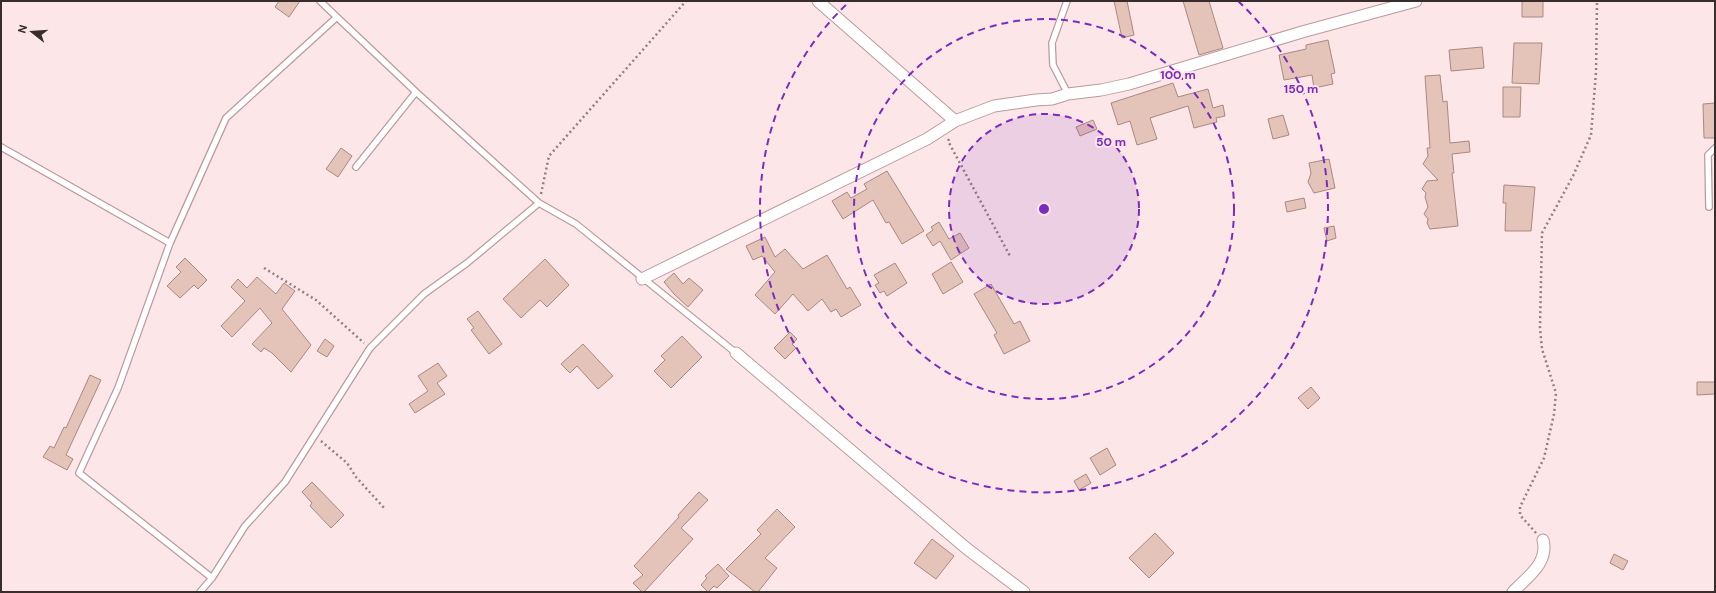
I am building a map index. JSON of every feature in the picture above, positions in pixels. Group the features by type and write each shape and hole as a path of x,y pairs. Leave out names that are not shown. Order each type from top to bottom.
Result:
{"street":[{"path":"818,1 955,121"},
{"path":"642,279 927,139 955,121 994,106 1052,99 1068,94 1101,90 1129,84 1287,37 1416,1"},
{"path":"736,354 966,548 1024,592"},
{"path":"1513,592 1540,564 1545,548 1543,540"}],"lane":[{"path":"320,1 416,92 539,202 576,224 736,354"},
{"path":"1067,1 1052,43 1053,65 1068,94"},
{"path":"212,578 79,473 118,388 170,243 226,118 337,17"},
{"path":"356,167 416,92"},
{"path":"1,147 170,243"},
{"path":"1709,207 1708,155 1715,148"},
{"path":"200,592 212,578 245,526 285,482 370,348 424,294 467,263 539,202"}],"path":[{"path":"539,202 549,156 686,1"},
{"path":"1543,540 1520,515 1522,500 1541,464 1549,440 1556,393 1542,349 1542,233 1573,176 1592,135 1596,72 1597,1"},
{"path":"955,121 948,141 1010,256"},
{"path":"264,268 316,300 370,348"},
{"path":"314,436 347,463 356,478 385,509"}],"building":[{"path":"279,1 300,1 289,17 275,7"},
{"path":"1114,1 1127,1 1134,35 1122,38"},
{"path":"1183,1 1209,1 1223,48 1199,55"},
{"path":"1522,1 1543,1 1543,17 1522,17"},
{"path":"1328,40 1335,73 1331,74 1333,84 1314,88 1312,75 1284,80 1279,55 1306,49 1306,45"},
{"path":"1514,43 1542,43 1539,84 1512,83"},
{"path":"1482,47 1484,68 1451,71 1449,50"},
{"path":"1440,75 1443,102 1447,101 1450,143 1469,141 1470,152 1452,154 1454,173 1452,173 1458,226 1430,229 1427,223 1428,219 1424,214 1428,207 1425,197 1426,193 1422,189 1427,181 1438,180 1423,164 1428,156 1427,148 1430,148 1425,76"},
{"path":"1173,83 1178,97 1208,89 1213,108 1223,105 1225,116 1216,118 1217,122 1194,128 1188,106 1150,118 1157,139 1137,145 1130,121 1118,125 1111,103"},
{"path":"1503,87 1521,87 1520,117 1503,117"},
{"path":"1715,103 1715,138 1704,138 1703,104"},
{"path":"1283,115 1289,135 1273,139 1268,119"},
{"path":"1093,120 1097,129 1080,136 1076,127"},
{"path":"341,148 352,156 338,177 326,169"},
{"path":"1329,159 1335,188 1314,193 1308,182 1311,173 1309,163"},
{"path":"887,171 924,231 902,244 889,222 886,223 873,200 843,219 832,201 847,192 851,198 867,189 864,184"},
{"path":"1504,185 1535,187 1531,231 1505,231 1506,203 1503,203"},
{"path":"1304,198 1306,208 1287,212 1285,202"},
{"path":"939,222 949,239 960,233 969,248 951,260 940,241 933,246 926,235 933,230 931,227"},
{"path":"1334,226 1336,238 1327,241 1324,228"},
{"path":"765,237 775,257 785,249 803,269 827,255 847,289 850,287 861,305 841,317 836,309 831,312 822,299 808,311 793,294 775,314 755,295 775,272 762,256 753,260 746,246"},
{"path":"185,258 207,280 198,289 194,285 180,298 167,286 181,272 176,267"},
{"path":"545,259 569,285 547,307 540,300 521,318 503,299"},
{"path":"951,262 963,282 943,294 932,274"},
{"path":"895,263 907,283 887,296 884,291 880,293 875,285 879,283 874,275"},
{"path":"674,273 683,284 689,278 703,290 688,307 664,282"},
{"path":"257,277 276,294 284,283 295,291 282,309 311,345 291,372 272,353 264,348 261,352 252,344 272,323 260,308 232,337 221,326 245,301 231,287 238,279 247,288"},
{"path":"991,284 1014,324 1020,321 1030,341 1004,354 994,335 997,333 974,294"},
{"path":"478,311 502,344 489,354 471,330 474,328 467,319"},
{"path":"790,332 797,339 792,344 796,348 785,359 774,348"},
{"path":"682,336 702,357 671,388 654,371 665,360 661,356"},
{"path":"325,339 334,346 327,357 317,351"},
{"path":"583,344 613,376 598,389 577,366 570,373 561,364"},
{"path":"438,363 447,376 437,383 445,394 415,413 409,404 428,391 418,376"},
{"path":"90,375 101,380 66,455 73,459 67,470 43,457 50,446 54,448 64,427 66,428"},
{"path":"1697,382 1715,382 1715,394 1697,395"},
{"path":"1311,387 1320,398 1308,409 1298,398"},
{"path":"1107,448 1116,465 1100,475 1090,458"},
{"path":"1086,474 1091,483 1079,490 1074,481"},
{"path":"312,482 344,515 331,528 310,506 312,503 302,492"},
{"path":"699,492 708,500 681,528 693,539 644,592 642,592 633,583 643,575 634,566 679,517 678,515"},
{"path":"777,509 795,527 765,558 777,568 758,592 755,592 726,569 761,534 757,530"},
{"path":"1155,533 1174,553 1149,578 1129,558"},
{"path":"932,539 954,556 936,579 914,563"},
{"path":"1614,554 1628,561 1623,570 1610,563"},
{"path":"718,564 729,576 717,588 714,586 708,592 701,585 707,578 705,576"}]}
